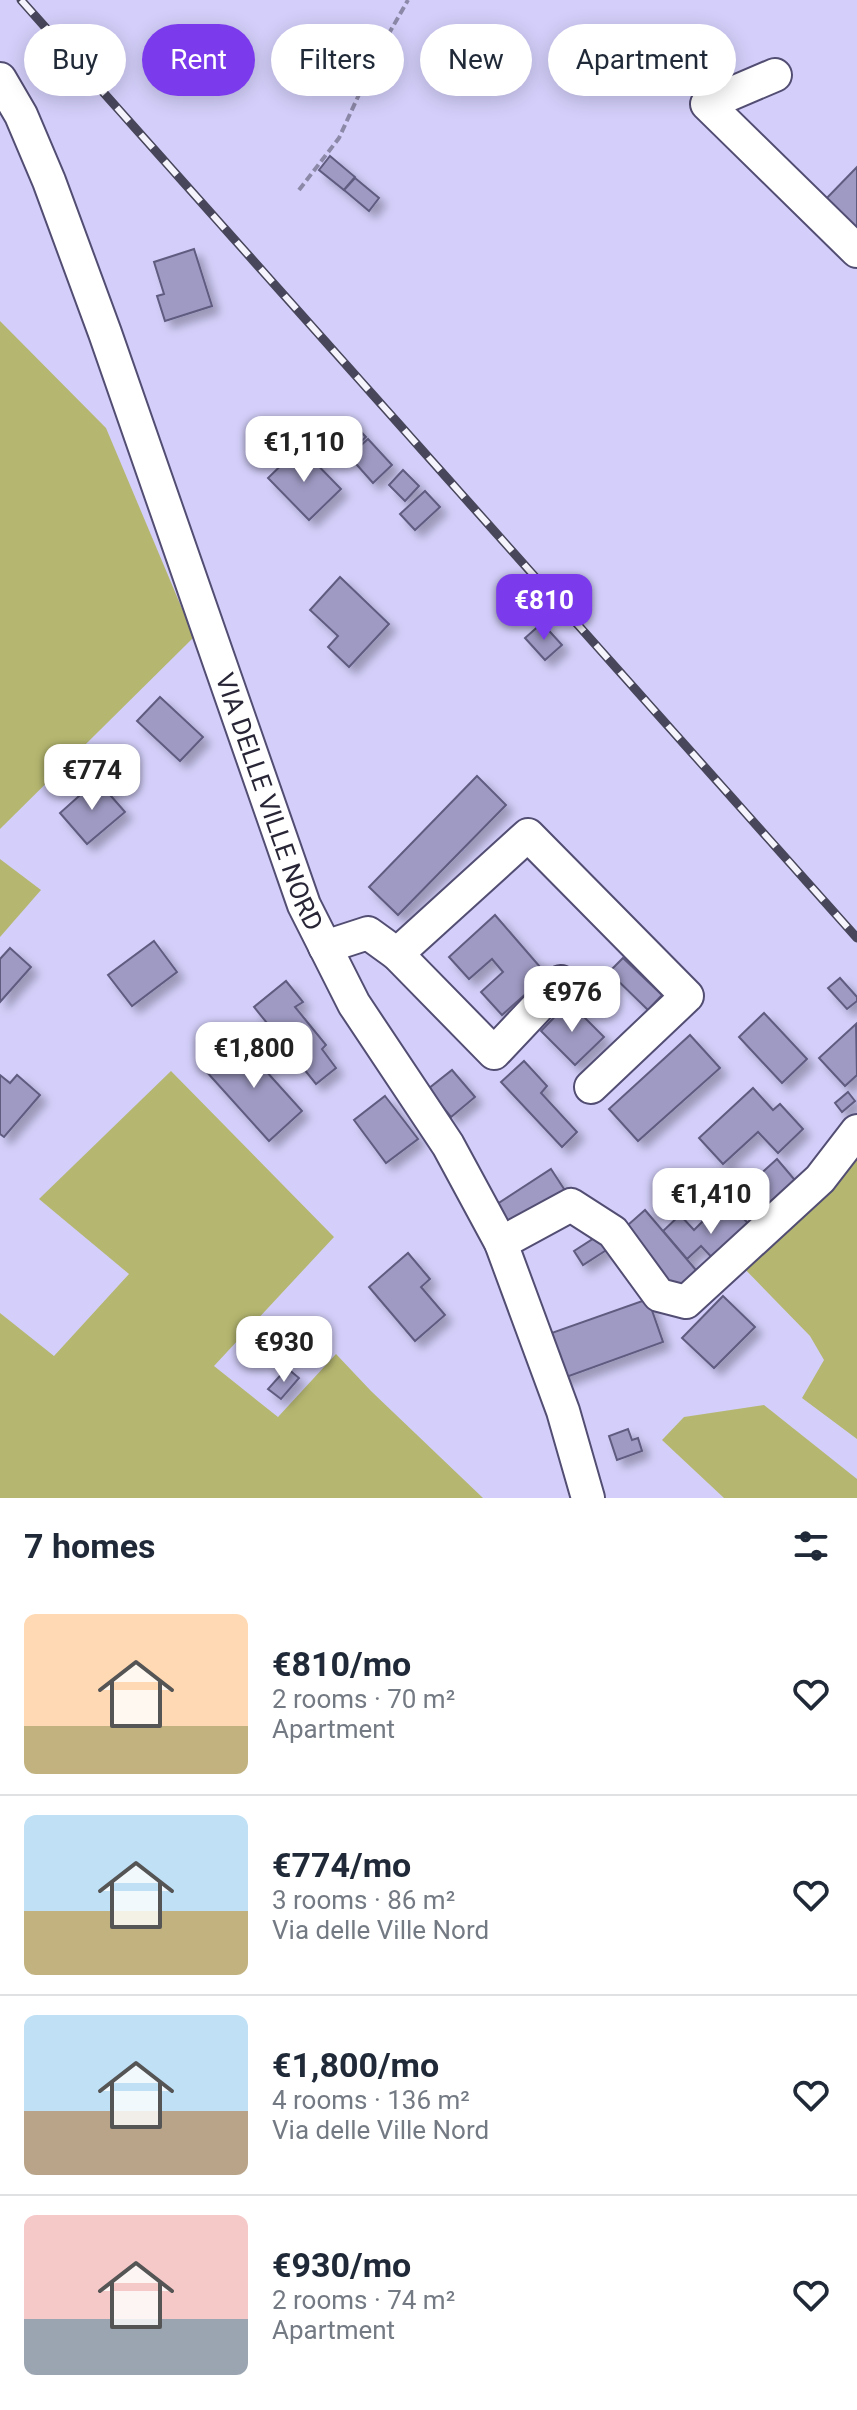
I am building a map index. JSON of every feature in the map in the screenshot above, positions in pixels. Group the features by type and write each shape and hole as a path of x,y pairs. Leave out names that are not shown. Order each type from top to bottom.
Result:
{"street":[{"path":"775,75 707,104 857,251"},
{"name":"VIA DELLE VILLE NORD","path":"0,79 21,115 49,181 105,333 304,905 354,1004 448,1145 501,1243 563,1411 588,1498"},
{"path":"397,954 528,835 687,996 591,1087"},
{"path":"325,947 368,933 397,954 494,1053 561,982"},
{"path":"501,1243 571,1205 613,1232 659,1295 686,1302 820,1179 857,1131"}],"path":[{"path":"299,190 339,138 379,51 408,0"}],"green space":[{"path":"0,321 106,428 194,637 0,829"},
{"path":"0,859 41,890 0,937"},
{"path":"171,1071 334,1237 214,1366 278,1417 336,1354 483,1498 0,1498 0,1313 54,1356 129,1274 39,1199"},
{"path":"857,1150 857,1439 802,1398 824,1360 810,1336 739,1263"},
{"path":"764,1405 857,1479 857,1498 724,1498 662,1440 684,1417"}],"building":[{"path":"330,156 355,177 344,190 319,170"},
{"path":"857,167 857,236 822,203"},
{"path":"355,178 379,198 369,211 344,190"},
{"path":"194,249 212,306 165,321 157,296 164,294 154,262"},
{"path":"350,420 366,437 347,454 332,437"},
{"path":"368,439 392,465 373,483 349,456"},
{"path":"300,447 341,489 309,520 268,478"},
{"path":"403,470 419,486 405,501 389,485"},
{"path":"425,491 440,507 415,530 400,514"},
{"path":"340,577 389,624 349,667 328,647 338,636 310,610"},
{"path":"542,623 562,645 545,660 525,638"},
{"path":"160,697 203,737 180,761 137,721"},
{"path":"477,776 506,805 398,915 369,887"},
{"path":"97,780 125,812 87,844 60,813"},
{"path":"495,915 547,975 502,1015 481,992 503,972 492,959 469,979 449,957"},
{"path":"154,941 177,972 132,1006 108,975"},
{"path":"10,948 31,967 0,1002 0,959"},
{"path":"623,958 662,995 648,1010 609,972"},
{"path":"840,978 857,997 857,1001 847,1009 828,988"},
{"path":"286,981 303,1002 295,1007 326,1045 322,1049 336,1068 316,1084 254,1007"},
{"path":"569,1002 604,1037 575,1065 541,1031"},
{"path":"764,1013 807,1059 782,1083 739,1037"},
{"path":"856,1024 857,1075 845,1086 819,1058"},
{"path":"690,1035 720,1068 638,1141 609,1109"},
{"path":"238,1040 302,1111 269,1141 205,1070"},
{"path":"524,1061 547,1086 541,1093 577,1132 562,1147 501,1082"},
{"path":"452,1070 475,1097 451,1117 428,1089"},
{"path":"0,1075 10,1083 17,1075 40,1095 4,1137 0,1134"},
{"path":"753,1088 773,1110 780,1104 803,1129 778,1153 758,1132 723,1164 699,1138"},
{"path":"848,1092 855,1101 842,1112 835,1103"},
{"path":"385,1096 418,1139 386,1163 354,1120"},
{"path":"777,1159 799,1185 767,1213 745,1188"},
{"path":"551,1169 566,1192 506,1231 491,1208"},
{"path":"733,1207 756,1232 720,1266 701,1246 687,1259 663,1231 680,1215 694,1230 705,1219 712,1226"},
{"path":"645,1210 701,1276 676,1297 620,1232"},
{"path":"599,1235 608,1249 583,1265 574,1251"},
{"path":"408,1253 430,1279 421,1287 445,1315 415,1341 369,1287"},
{"path":"723,1296 755,1327 714,1368 682,1338"},
{"path":"648,1299 663,1342 558,1380 543,1336"},
{"path":"287,1368 299,1378 281,1399 268,1389"},
{"path":"628,1429 632,1440 638,1438 642,1451 617,1460 609,1436"}],"railway":[{"path":"21,0 857,938"}]}
